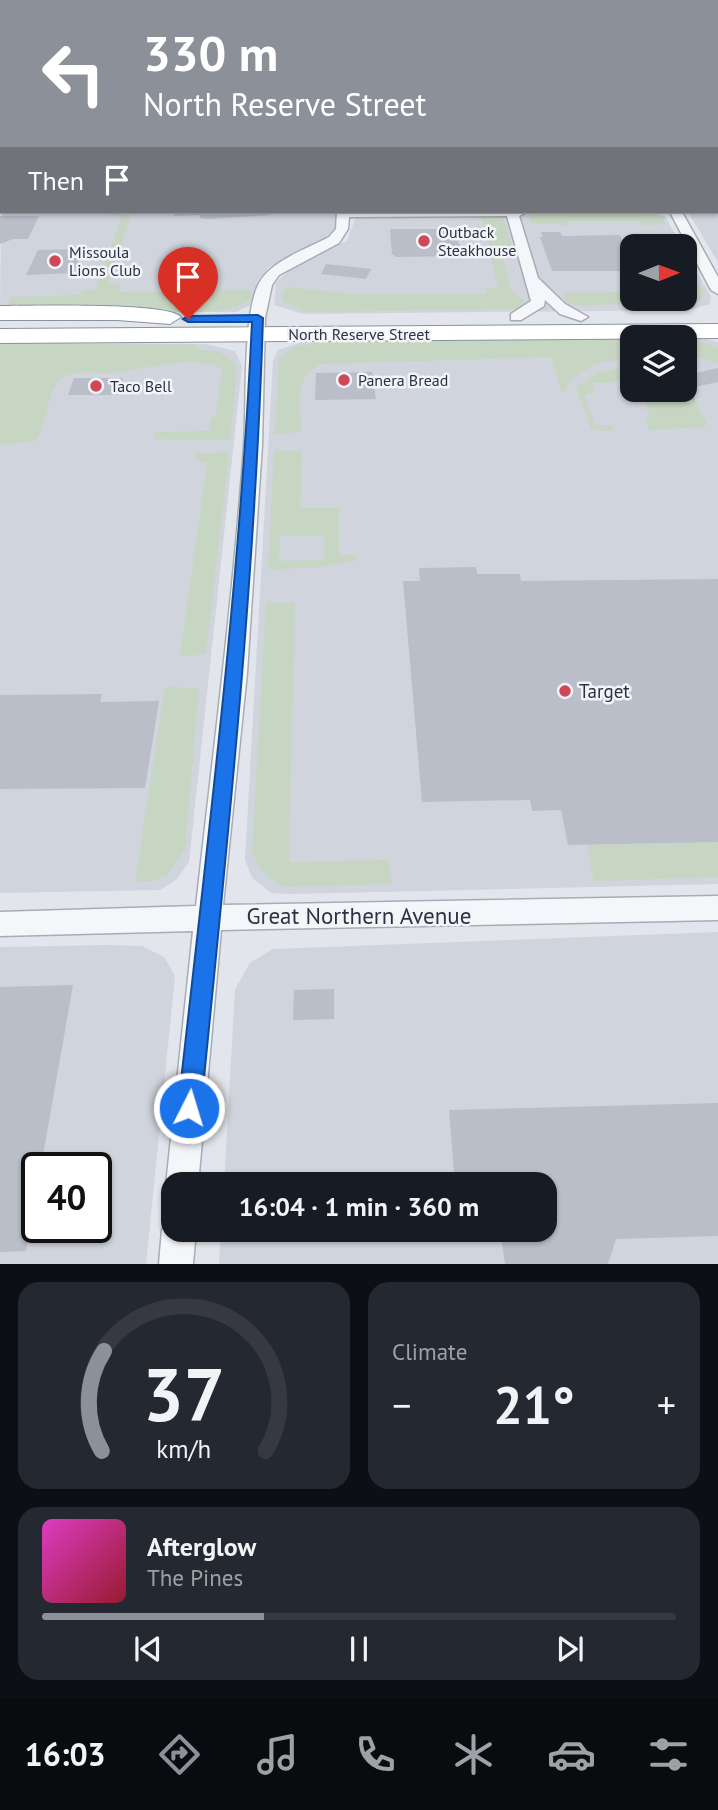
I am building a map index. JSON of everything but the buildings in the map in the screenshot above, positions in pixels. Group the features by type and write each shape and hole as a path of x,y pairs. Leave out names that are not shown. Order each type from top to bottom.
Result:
{"highway":[{"path":"0,313 117,313 188,319"},
{"name":"North Reserve Street","path":"0,337 516,317 718,317"},
{"name":"North Reserve Street","path":"0,320 188,319 257,326 718,331"}],"street":[{"path":"184,1172 208,916 242,606 253,445 257,326 265,285 274,272 334,240 342,229 342,214"},
{"path":"513,214 539,303 516,317"},
{"path":"677,214 718,290"},
{"path":"531,277 547,291 558,309 581,317"},
{"name":"Great Northern Avenue","path":"0,924 208,916 426,916 718,908"},
{"path":"176,1264 177,1242"}],"shaded area":[{"path":"1,214 336,214 334,230 314,247 295,253 268,268 257,282 255,298 249,306 236,312 0,312"},
{"path":"650,214 665,216 675,234 620,234 620,311 303,314 274,305 276,282 296,265 347,241 356,216"},
{"path":"689,214 718,214 718,262"},
{"path":"697,273 711,297 710,304 697,308"},
{"path":"697,337 718,342 718,884 292,894 271,893 252,878 245,860 273,361 278,350 308,340 620,338 620,402 697,402"},
{"path":"0,343 45,346 205,344 235,351 242,366 189,862 176,880 160,890 0,893"},
{"path":"718,932 718,1264 219,1264 220,1242 557,1242 557,1172 225,1172 235,989 250,963 273,949"},
{"path":"142,946 164,957 175,976 146,1264 0,1264 0,947"}],"green space":[{"path":"484,214 503,217 513,252 502,255 511,291 525,301 520,309 306,312 282,301 284,290 290,287 352,294 487,294 486,288 498,288 482,219 474,218"},
{"path":"656,214 662,216 666,224 643,225 641,221 568,221 569,225 531,223 530,215"},
{"path":"110,215 131,216 108,284 121,285 119,292 249,290 252,295 249,301 230,309 207,312 8,309 10,297 80,295 83,290 96,290 122,216"},
{"path":"697,281 704,294 697,301"},
{"path":"620,292 620,305 574,305 566,302 562,293"},
{"path":"620,337 620,360 602,363 585,370 565,391 561,391 551,357 322,364 312,369 302,383 301,432 275,434 279,358 295,347 314,344 315,339"},
{"path":"697,337 699,341 718,348 718,364 697,357"},
{"path":"197,344 196,349 220,352 237,365 230,440 154,439 155,432 209,431 210,420 216,414 222,370 213,365 185,363 111,373 70,374 55,386 36,441 0,445 0,345"},
{"path":"620,368 620,382 592,383 595,393 584,394 595,425 615,425 610,431 591,429 576,387 597,373"},
{"path":"644,402 696,402 706,423 705,427 649,430 644,417 650,417"},
{"path":"274,451 302,451 300,508 339,508 339,555 354,555 358,560 313,568 268,569","holes":["280,536 324,536 324,560 279,561"]},
{"path":"229,452 206,654 180,657 207,463 196,461 196,454"},
{"path":"266,603 295,603 289,862 389,860 391,884 287,887 266,874 252,852"},
{"path":"165,687 199,688 185,849 168,875 152,881 135,882"},
{"path":"718,842 718,877 594,881 587,845"}],"place":[{"name":"Outback Steakhouse","path":"424,241"},
{"name":"Missoula Lions Club","path":"55,261"},
{"name":"Panera Bread","path":"344,380"},
{"name":"Taco Bell","path":"96,386"},
{"name":"Target","path":"565,691"}],"route":[{"path":"188,319 258,318 253,445 236,673 189,1108"}]}
